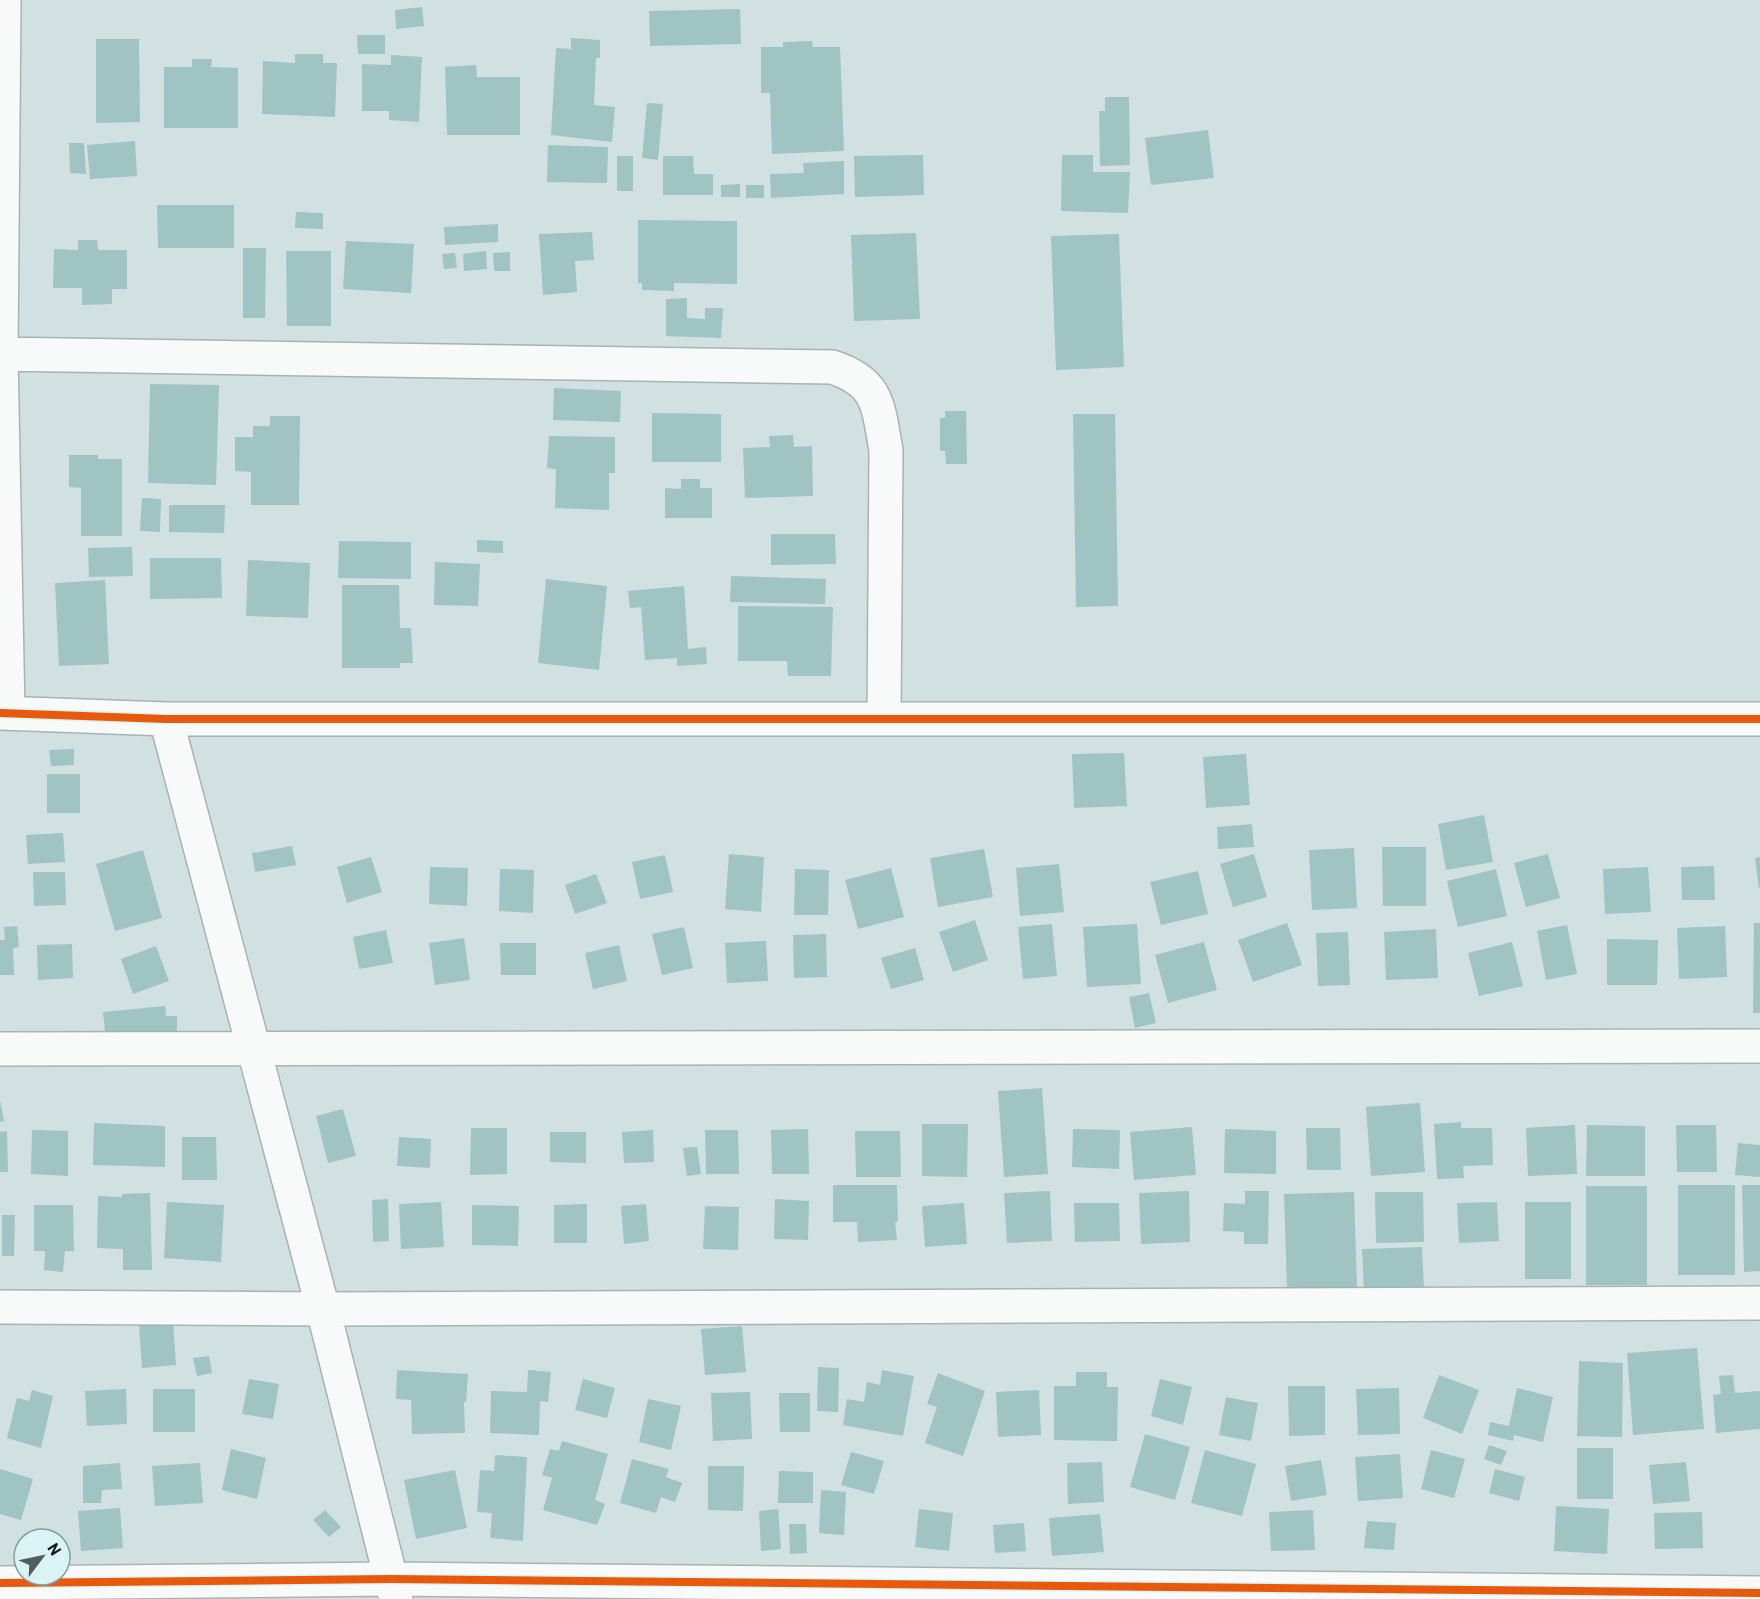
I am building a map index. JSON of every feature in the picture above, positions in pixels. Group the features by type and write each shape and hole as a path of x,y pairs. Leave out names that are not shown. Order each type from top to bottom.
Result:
{"street":[{"path":"4,0 0,354 4,713 166,719 1760,719"},
{"path":"0,354 831,367 852,374 870,390 879,409 886,450 884,719"},
{"path":"166,719 323,1309 393,1589"},
{"path":"0,1049 1760,1046"},
{"path":"0,1307 323,1309 1760,1303"},
{"path":"0,1583 393,1589 1760,1593"}],"building":[{"path":"422,7 424,26 396,29 395,10"},
{"path":"740,9 741,44 650,46 649,11"},
{"path":"357,35 385,35 385,54 358,54"},
{"path":"571,38 600,40 600,58 596,58 594,105 615,107 612,142 551,135 556,48 571,49"},
{"path":"96,39 139,39 140,122 96,123"},
{"path":"812,41 813,47 840,47 844,151 772,154 770,93 761,93 761,47 783,47 783,42"},
{"path":"295,54 323,54 323,63 337,63 335,117 262,114 263,61 295,63"},
{"path":"391,55 422,57 419,122 389,120 389,111 362,111 362,64 391,65"},
{"path":"192,59 212,59 211,67 238,68 238,128 164,128 164,67 192,67"},
{"path":"476,65 477,77 520,77 520,135 447,135 445,67"},
{"path":"1105,97 1129,97 1130,165 1100,166 1099,111 1105,111"},
{"path":"647,103 663,104 658,160 642,158"},
{"path":"1208,130 1214,178 1151,185 1145,138"},
{"path":"135,141 137,176 90,179 87,145"},
{"path":"69,143 84,143 86,174 70,173"},
{"path":"548,145 608,147 607,183 547,182"},
{"path":"923,155 924,195 855,197 854,156"},
{"path":"1062,155 1093,155 1093,172 1130,172 1128,213 1061,211"},
{"path":"617,156 633,156 633,191 617,191"},
{"path":"663,156 693,156 694,174 713,174 713,195 663,195"},
{"path":"844,161 844,194 771,198 770,174 804,173 803,163"},
{"path":"740,184 740,197 721,197 721,185"},
{"path":"746,185 764,185 764,198 746,198"},
{"path":"157,205 234,205 234,248 158,248"},
{"path":"296,212 323,213 323,229 295,228"},
{"path":"638,220 737,221 737,284 674,283 674,291 642,290 642,283 638,283"},
{"path":"498,224 498,242 445,245 444,227"},
{"path":"592,232 594,260 575,261 577,292 543,295 539,234"},
{"path":"916,233 920,319 854,321 851,235"},
{"path":"1119,234 1124,367 1056,370 1051,236"},
{"path":"78,240 97,240 98,250 127,250 127,289 112,289 112,304 82,305 82,288 53,288 54,249 78,250"},
{"path":"346,241 414,244 411,293 343,289"},
{"path":"243,248 266,248 265,318 243,318"},
{"path":"286,251 331,251 331,326 287,326"},
{"path":"486,251 487,269 464,271 463,254"},
{"path":"510,252 510,271 494,271 493,253"},
{"path":"455,253 457,268 444,269 442,254"},
{"path":"687,298 687,318 705,319 705,308 723,308 721,338 666,336 666,299"},
{"path":"150,384 219,385 216,485 148,483"},
{"path":"554,388 621,391 620,422 553,420"},
{"path":"945,411 966,411 967,464 946,464 945,451 940,451 940,418 945,418"},
{"path":"652,413 721,414 721,462 652,462"},
{"path":"1073,414 1115,414 1118,606 1076,607"},
{"path":"270,416 300,416 299,505 251,505 251,472 235,471 235,437 253,437 253,426 270,426"},
{"path":"793,435 794,447 812,446 813,496 745,498 743,448 770,447 769,436"},
{"path":"549,436 615,437 615,473 609,473 609,510 555,508 556,469 547,468"},
{"path":"69,455 98,455 98,459 122,459 122,536 81,536 81,488 69,487"},
{"path":"681,479 700,479 700,488 712,488 712,518 665,518 665,488 681,489"},
{"path":"142,498 161,499 160,532 140,531"},
{"path":"169,505 225,505 224,533 169,532"},
{"path":"771,534 835,534 836,564 771,565"},
{"path":"477,540 503,541 503,553 477,552"},
{"path":"339,541 411,542 411,579 338,578"},
{"path":"132,547 133,576 89,577 88,548"},
{"path":"150,558 221,558 222,598 150,599"},
{"path":"248,560 310,563 308,618 246,616"},
{"path":"435,562 480,564 478,606 434,605"},
{"path":"731,576 826,579 825,604 730,602"},
{"path":"546,579 607,586 599,670 538,663"},
{"path":"105,580 109,664 59,666 55,583"},
{"path":"342,585 399,585 400,628 411,628 413,663 400,663 400,668 342,668"},
{"path":"684,586 688,649 706,647 707,664 677,666 677,658 645,660 641,607 630,608 628,591"},
{"path":"738,606 833,607 831,676 788,676 787,661 738,661"},
{"path":"74,749 74,765 51,766 49,750"},
{"path":"1124,753 1127,806 1074,808 1072,754"},
{"path":"1246,754 1250,805 1206,808 1203,757"},
{"path":"47,774 80,774 80,813 47,813"},
{"path":"1484,815 1493,862 1446,870 1438,824"},
{"path":"1252,824 1254,847 1218,849 1217,827"},
{"path":"63,833 65,862 28,864 26,835"},
{"path":"292,846 296,865 255,872 252,853"},
{"path":"1382,847 1426,847 1426,906 1383,906"},
{"path":"1354,848 1357,908 1312,910 1309,850"},
{"path":"984,849 993,897 938,907 930,858"},
{"path":"143,850 162,918 115,931 96,864"},
{"path":"729,854 764,857 761,912 725,909"},
{"path":"1254,854 1267,897 1233,907 1220,864"},
{"path":"1548,854 1560,898 1526,907 1514,863"},
{"path":"665,855 673,892 640,899 632,862"},
{"path":"371,857 382,892 347,903 337,867"},
{"path":"1760,857 1760,888 1759,888 1755,858"},
{"path":"1059,864 1064,912 1020,916 1016,868"},
{"path":"1714,866 1715,900 1682,900 1681,867"},
{"path":"430,867 468,868 467,906 429,904"},
{"path":"1648,867 1651,912 1605,914 1603,869"},
{"path":"891,868 904,917 858,929 845,880"},
{"path":"500,869 534,870 533,913 499,911"},
{"path":"795,869 829,870 828,915 794,915"},
{"path":"1496,869 1507,916 1458,927 1447,881"},
{"path":"1198,871 1208,914 1161,925 1150,882"},
{"path":"33,872 65,872 66,905 34,906"},
{"path":"596,874 607,903 575,914 565,885"},
{"path":"975,920 988,960 953,972 939,932"},
{"path":"1287,923 1302,965 1253,982 1238,940"},
{"path":"1754,923 1760,923 1760,1013 1753,1013"},
{"path":"1052,924 1057,976 1023,979 1018,927"},
{"path":"1137,924 1141,984 1087,987 1083,927"},
{"path":"1567,925 1577,974 1546,980 1537,931"},
{"path":"17,926 19,947 13,948 14,975 0,975 0,940 5,940 4,927"},
{"path":"1725,926 1727,977 1679,979 1677,928"},
{"path":"684,927 693,968 662,975 652,934"},
{"path":"1436,929 1438,978 1386,980 1384,932"},
{"path":"386,930 393,963 359,969 353,937"},
{"path":"1348,932 1350,985 1318,986 1316,933"},
{"path":"826,934 827,977 794,978 793,935"},
{"path":"464,938 470,980 435,985 429,943"},
{"path":"1607,939 1658,940 1657,985 1607,985"},
{"path":"766,941 768,981 727,983 725,943"},
{"path":"1204,942 1217,990 1168,1003 1155,955"},
{"path":"1512,942 1523,986 1479,996 1468,953"},
{"path":"500,943 536,943 536,975 501,975"},
{"path":"72,944 73,978 38,980 37,945"},
{"path":"619,945 627,981 593,989 585,953"},
{"path":"156,946 169,981 133,994 121,959"},
{"path":"915,948 924,980 891,989 881,958"},
{"path":"1149,993 1156,1023 1135,1028 1129,997"},
{"path":"165,1006 166,1016 177,1016 177,1033 106,1041 103,1012"},
{"path":"1042,1088 1048,1174 1004,1177 998,1091"},
{"path":"0,1100 4,1121 0,1122"},
{"path":"1420,1103 1425,1172 1371,1176 1366,1107"},
{"path":"343,1109 356,1156 328,1163 316,1116"},
{"path":"1461,1122 1461,1128 1492,1128 1493,1165 1463,1166 1464,1178 1437,1179 1434,1124"},
{"path":"94,1123 165,1126 165,1167 93,1165"},
{"path":"922,1124 968,1124 967,1177 922,1176"},
{"path":"1575,1125 1577,1174 1528,1176 1526,1128"},
{"path":"1587,1125 1645,1126 1645,1176 1586,1176"},
{"path":"1676,1125 1716,1125 1717,1172 1677,1172"},
{"path":"1192,1127 1196,1175 1134,1180 1130,1132"},
{"path":"471,1128 507,1128 507,1174 470,1175"},
{"path":"1306,1128 1340,1128 1341,1170 1307,1170"},
{"path":"808,1129 809,1174 772,1174 771,1130"},
{"path":"1073,1129 1120,1130 1119,1169 1072,1167"},
{"path":"1225,1129 1276,1131 1276,1174 1224,1173"},
{"path":"32,1130 68,1131 68,1176 31,1174"},
{"path":"653,1130 654,1162 624,1163 622,1132"},
{"path":"705,1130 738,1130 739,1174 706,1174"},
{"path":"7,1131 8,1172 0,1172 0,1132"},
{"path":"855,1131 900,1131 901,1177 856,1177"},
{"path":"550,1132 586,1132 586,1163 550,1162"},
{"path":"182,1137 216,1137 217,1180 182,1180"},
{"path":"399,1137 431,1139 430,1168 397,1166"},
{"path":"1738,1143 1760,1145 1760,1177 1735,1175"},
{"path":"697,1147 701,1174 687,1176 683,1148"},
{"path":"833,1185 897,1185 898,1221 895,1222 897,1240 858,1242 857,1222 833,1222"},
{"path":"1678,1185 1735,1185 1735,1275 1678,1275"},
{"path":"1742,1185 1760,1185 1760,1271 1744,1272"},
{"path":"1586,1186 1647,1186 1647,1285 1586,1285"},
{"path":"1050,1191 1052,1241 1007,1243 1004,1193"},
{"path":"1189,1191 1190,1242 1141,1244 1139,1193"},
{"path":"1245,1191 1269,1191 1268,1244 1244,1244 1244,1232 1223,1231 1224,1203 1245,1204"},
{"path":"1354,1192 1357,1287 1287,1288 1284,1194"},
{"path":"1375,1192 1423,1192 1424,1242 1376,1243"},
{"path":"150,1193 152,1270 123,1270 123,1249 97,1248 98,1196 122,1197 122,1194"},
{"path":"388,1199 389,1241 373,1242 372,1200"},
{"path":"775,1199 809,1201 808,1240 774,1239"},
{"path":"167,1202 224,1205 221,1262 164,1258"},
{"path":"441,1202 444,1247 401,1249 399,1204"},
{"path":"1497,1202 1499,1241 1459,1243 1457,1203"},
{"path":"1525,1202 1571,1202 1571,1279 1525,1279"},
{"path":"964,1203 967,1244 925,1247 922,1206"},
{"path":"1074,1203 1119,1203 1120,1241 1075,1242"},
{"path":"587,1204 587,1243 554,1243 554,1205"},
{"path":"646,1204 649,1241 624,1244 621,1206"},
{"path":"34,1205 73,1205 74,1251 65,1251 63,1272 44,1270 45,1251 34,1251"},
{"path":"472,1205 519,1206 518,1246 472,1245"},
{"path":"705,1206 739,1207 738,1250 703,1249"},
{"path":"2,1215 15,1215 14,1256 2,1256"},
{"path":"1422,1247 1424,1289 1364,1291 1362,1249"},
{"path":"173,1323 176,1365 142,1368 139,1325"},
{"path":"742,1326 746,1372 705,1375 701,1329"},
{"path":"1697,1348 1704,1429 1633,1435 1627,1353"},
{"path":"209,1356 212,1373 197,1376 193,1358"},
{"path":"1579,1361 1623,1363 1622,1437 1577,1436"},
{"path":"818,1367 839,1368 838,1412 817,1411"},
{"path":"397,1370 468,1374 466,1402 464,1402 465,1433 412,1434 411,1400 396,1399"},
{"path":"528,1370 551,1372 548,1402 540,1401 539,1435 490,1433 491,1391 527,1392"},
{"path":"882,1370 914,1376 903,1436 843,1425 847,1399 864,1402 867,1382 880,1385"},
{"path":"1076,1372 1107,1372 1107,1387 1118,1387 1117,1441 1054,1440 1054,1386 1076,1386"},
{"path":"938,1373 985,1391 963,1456 925,1443 937,1407 927,1404"},
{"path":"1439,1375 1479,1390 1462,1434 1423,1418"},
{"path":"1733,1375 1735,1393 1760,1391 1760,1429 1716,1433 1713,1395 1721,1394 1719,1376"},
{"path":"249,1379 279,1384 273,1419 242,1414"},
{"path":"583,1379 615,1388 607,1418 575,1410"},
{"path":"1160,1379 1192,1387 1183,1425 1151,1416"},
{"path":"1288,1386 1325,1386 1325,1435 1289,1436"},
{"path":"1399,1388 1400,1434 1358,1435 1356,1389"},
{"path":"1517,1388 1553,1397 1543,1442 1514,1435 1513,1441 1488,1435 1490,1422 1509,1426"},
{"path":"126,1389 127,1424 87,1426 85,1391"},
{"path":"153,1389 195,1389 195,1432 153,1432"},
{"path":"32,1390 53,1396 41,1448 7,1438 17,1398 29,1401"},
{"path":"1039,1390 1041,1435 998,1437 996,1392"},
{"path":"750,1392 752,1439 713,1441 711,1393"},
{"path":"779,1393 810,1393 810,1432 780,1432"},
{"path":"1226,1397 1258,1403 1251,1441 1219,1435"},
{"path":"648,1399 681,1406 671,1450 639,1442"},
{"path":"1145,1434 1190,1447 1175,1500 1130,1487"},
{"path":"562,1441 608,1454 595,1500 605,1504 597,1525 543,1510 552,1478 542,1475 550,1449 559,1451"},
{"path":"1489,1445 1507,1451 1501,1465 1484,1459"},
{"path":"1577,1448 1613,1448 1613,1499 1577,1499"},
{"path":"231,1449 266,1458 257,1499 222,1490"},
{"path":"1205,1450 1256,1464 1242,1516 1191,1503"},
{"path":"1431,1450 1465,1459 1454,1498 1421,1489"},
{"path":"851,1452 884,1461 874,1494 841,1485"},
{"path":"1400,1454 1403,1498 1358,1501 1355,1457"},
{"path":"495,1455 527,1457 523,1541 490,1538 492,1513 477,1512 480,1470 494,1471"},
{"path":"632,1459 669,1469 666,1477 682,1483 675,1502 661,1497 656,1513 620,1503"},
{"path":"1321,1460 1327,1495 1291,1501 1285,1466"},
{"path":"1102,1462 1104,1502 1068,1504 1067,1463"},
{"path":"1686,1462 1690,1501 1653,1504 1649,1465"},
{"path":"120,1463 122,1489 102,1490 101,1503 83,1503 83,1466"},
{"path":"200,1463 203,1503 155,1506 152,1466"},
{"path":"708,1466 744,1466 743,1511 708,1510"},
{"path":"0,1469 33,1479 21,1520 0,1514"},
{"path":"1495,1469 1525,1477 1519,1501 1489,1493"},
{"path":"455,1470 467,1528 416,1539 404,1480"},
{"path":"779,1471 813,1472 813,1503 778,1503"},
{"path":"821,1490 846,1492 844,1535 819,1533"},
{"path":"1556,1506 1609,1509 1607,1554 1554,1551"},
{"path":"120,1508 123,1548 81,1551 78,1511"},
{"path":"778,1509 781,1549 761,1551 759,1511"},
{"path":"919,1509 953,1513 949,1551 915,1547"},
{"path":"325,1510 341,1527 329,1537 313,1520"},
{"path":"1313,1510 1315,1550 1271,1551 1269,1512"},
{"path":"1702,1512 1703,1548 1655,1549 1654,1513"},
{"path":"1100,1514 1104,1552 1052,1556 1049,1518"},
{"path":"1367,1521 1396,1523 1394,1550 1364,1548"},
{"path":"1024,1523 1026,1551 995,1553 993,1525"},
{"path":"789,1524 806,1524 807,1553 790,1554"}],"cycle path":[{"path":"0,713 166,719 1760,719"},
{"path":"0,1583 391,1579 1760,1593"}]}
